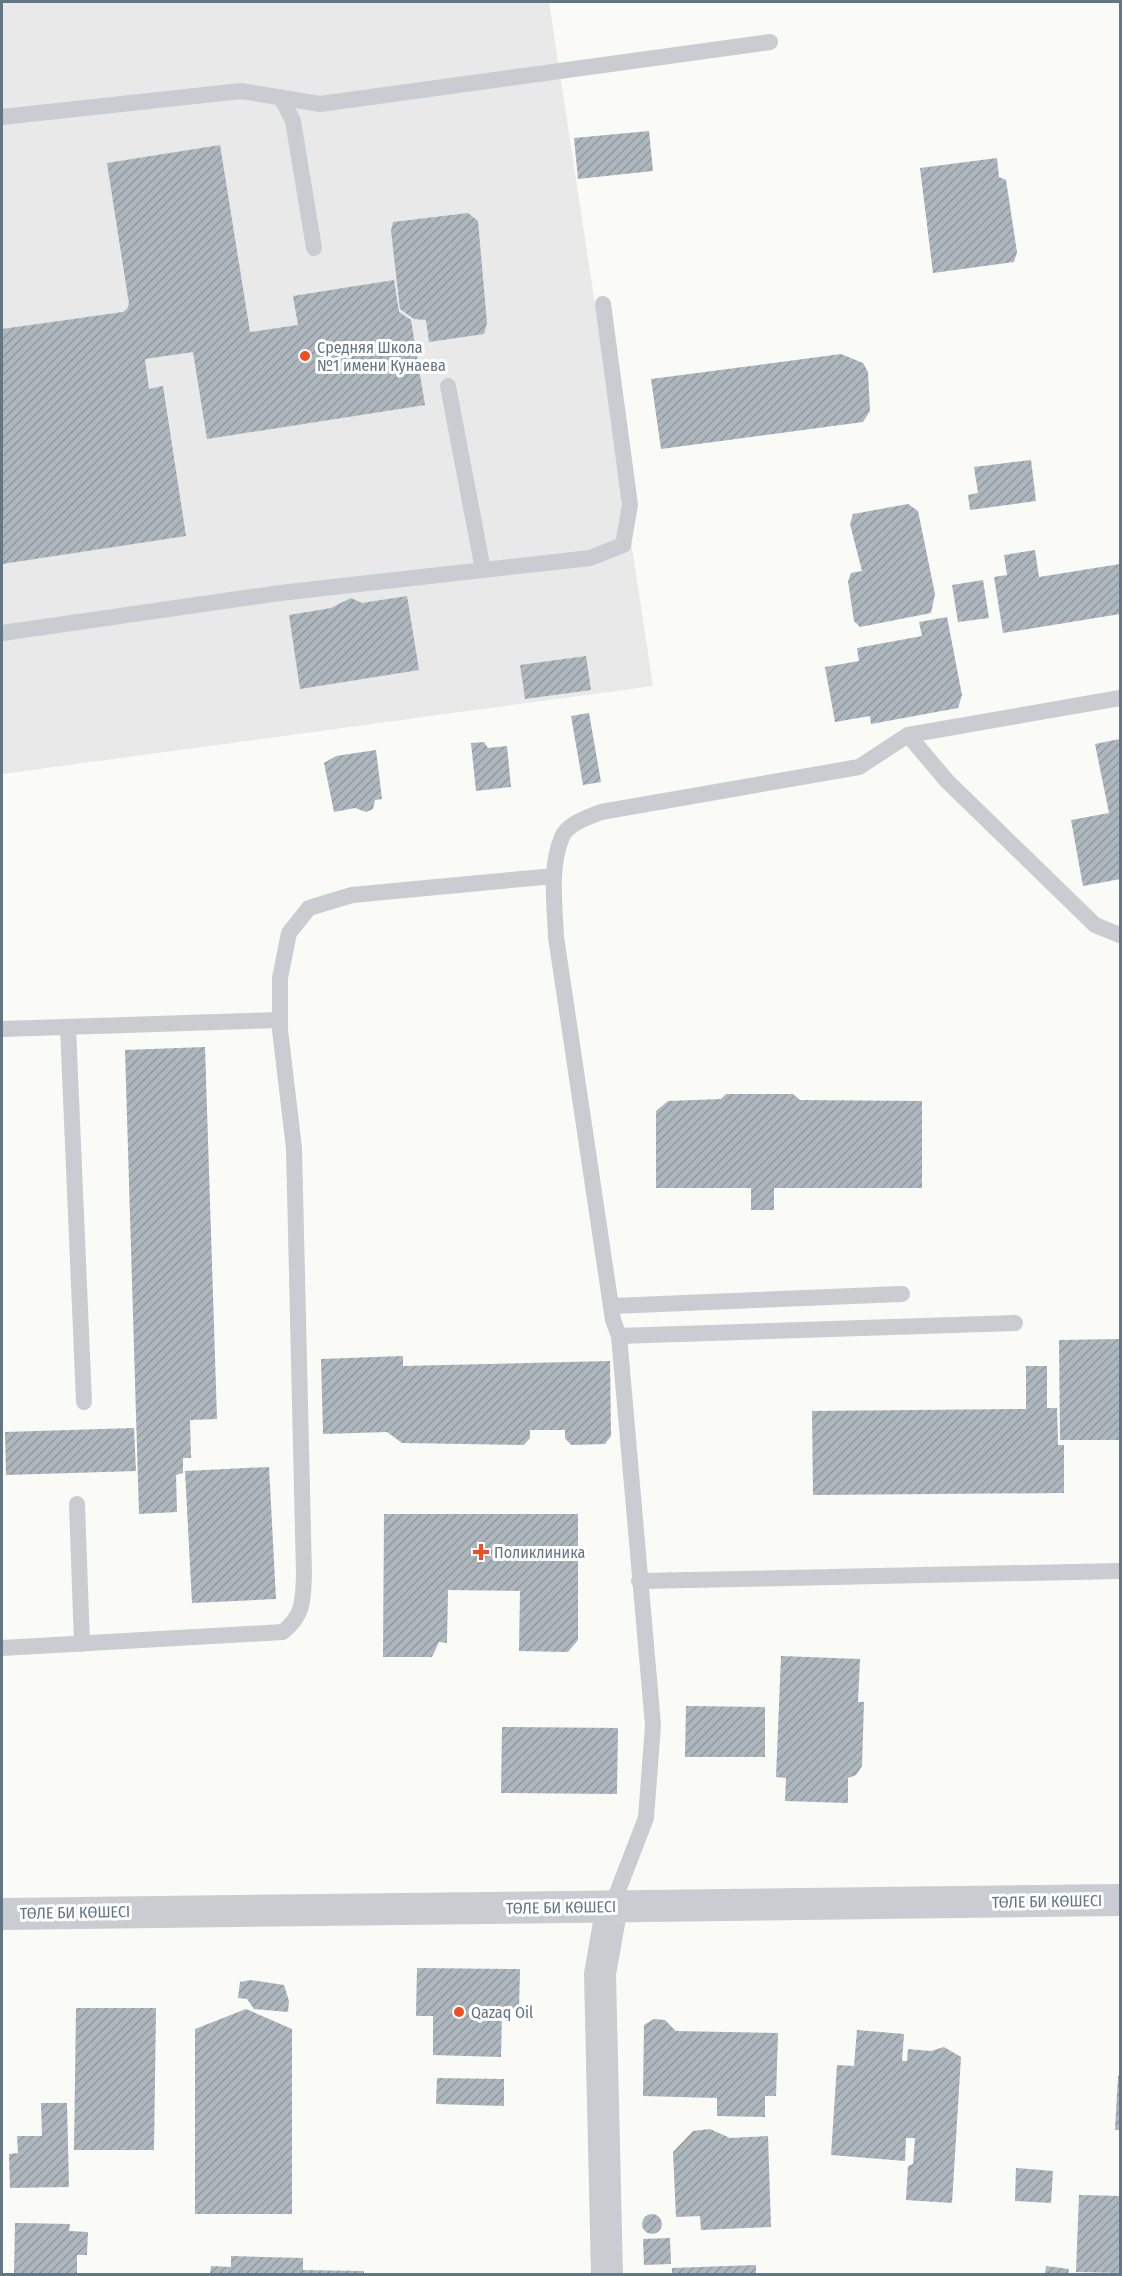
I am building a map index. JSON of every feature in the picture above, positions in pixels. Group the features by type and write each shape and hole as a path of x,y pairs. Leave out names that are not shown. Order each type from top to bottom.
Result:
{"street":[{"name":"ТӨЛЕ БИ КӨШЕСІ","path":"2,1914 1120,1900"},
{"path":"607,2274 600,1974 612,1906"}],"lane":[{"path":"2,117 241,91 320,104 770,42"},
{"path":"281,97 293,121 314,248"},
{"path":"2,633 280,593 590,558 623,545 630,505 603,304"},
{"path":"448,386 483,570"},
{"path":"612,1906 646,1818 653,1725 619,1336 612,1306 556,937 554,876 562,836 580,820 601,812 859,767 908,735 1120,698"},
{"path":"908,735 947,781 1095,925 1120,934"},
{"path":"2,1648 283,1632 297,1620 302,1603 304,1574 294,1148 280,1020 280,978 289,933 309,908 352,895 554,876"},
{"path":"2,1029 280,1020"},
{"path":"68,1027 84,1402"},
{"path":"612,1306 902,1294"},
{"path":"619,1336 1015,1323"},
{"path":"77,1504 82,1644"},
{"path":"639,1581 1120,1571"}],"shaded area":[{"path":"2,2 549,2 653,686 2,774"}],"building":[{"path":"649,131 653,171 578,179 574,138"},
{"name":"Средняя Школа №1 имени Кунаева","path":"220,145 250,332 298,325 293,296 394,280 399,312 411,320 425,405 207,439 193,352 145,359 149,389 163,386 186,536 2,564 2,329 123,312 127,309 129,304 107,163"},
{"path":"997,158 999,177 1006,180 1017,252 1014,262 933,273 920,168"},
{"path":"468,213 478,221 487,323 484,334 429,342 426,320 414,319 400,309 391,231 393,222"},
{"path":"841,354 863,363 868,372 870,411 863,422 661,449 651,379"},
{"path":"1031,460 1036,501 970,510 968,495 978,493 974,467"},
{"path":"908,504 918,511 935,594 931,613 860,627 854,621 848,581 851,573 862,571 850,524 853,514"},
{"path":"1035,550 1039,577 1120,564 1120,614 1003,633 994,577 1007,575 1004,555"},
{"path":"983,580 989,618 958,622 952,585"},
{"path":"407,596 419,670 300,689 289,615 331,608 351,598 362,603"},
{"path":"947,617 962,695 958,708 871,724 870,716 835,722 825,667 859,661 857,648 922,636 919,622"},
{"path":"586,656 591,690 525,699 520,665"},
{"path":"589,713 601,782 583,785 571,716"},
{"path":"1120,739 1120,879 1083,886 1071,820 1109,813 1095,744"},
{"path":"484,742 488,748 507,746 511,787 476,791 471,743"},
{"path":"376,750 382,799 375,800 373,809 366,812 355,808 334,812 324,763 336,756"},
{"path":"205,1047 217,1419 190,1420 191,1458 183,1458 183,1473 176,1475 177,1512 139,1514 125,1050"},
{"path":"726,1094 793,1094 800,1100 922,1101 922,1188 774,1188 774,1210 751,1210 751,1188 656,1188 656,1111 668,1101 721,1099"},
{"path":"1120,1339 1120,1440 1060,1440 1059,1340"},
{"path":"403,1356 403,1366 610,1361 611,1436 605,1444 571,1445 565,1438 565,1430 530,1430 530,1438 524,1445 402,1443 387,1432 323,1434 321,1359"},
{"path":"1026,1366 1047,1366 1047,1408 1057,1408 1058,1445 1064,1445 1064,1493 813,1495 812,1411 1026,1409"},
{"path":"134,1428 136,1471 6,1475 5,1432"},
{"path":"269,1467 276,1599 192,1603 185,1471"},
{"name":"Поликлиника","path":"384,1514 578,1514 578,1640 568,1652 519,1651 520,1591 448,1590 447,1643 439,1642 432,1657 383,1657"},
{"path":"781,1656 860,1659 858,1702 864,1702 862,1766 856,1775 848,1778 848,1803 785,1801 786,1778 776,1777"},
{"path":"686,1706 765,1707 765,1757 685,1757"},
{"path":"502,1727 618,1728 617,1794 501,1793"},
{"name":"Qazaq Oil","path":"417,1968 520,1969 519,2012 502,2012 501,2057 433,2055 433,2016 416,2016"},
{"path":"250,1980 284,1985 289,2001 288,2012 254,2009 247,1999 238,1998 240,1982"},
{"path":"76,2008 156,2008 154,2150 74,2150"},
{"path":"246,2009 292,2029 292,2214 195,2214 195,2029"},
{"path":"654,2019 665,2020 676,2031 778,2033 776,2096 765,2096 765,2117 717,2116 717,2098 643,2096 644,2025"},
{"path":"857,2030 904,2034 902,2061 907,2061 908,2049 931,2051 944,2047 961,2057 952,2203 906,2200 908,2166 913,2164 915,2138 906,2138 905,2161 831,2155 837,2065 854,2066"},
{"path":"1120,2075 1120,2130 1115,2130 1118,2076"},
{"path":"437,2078 504,2079 504,2106 436,2104"},
{"path":"41,2103 67,2103 69,2187 10,2188 9,2154 18,2153 17,2136 42,2136"},
{"path":"710,2129 730,2138 768,2136 771,2227 701,2230 700,2216 676,2217 673,2152 693,2131"},
{"path":"1016,2168 1053,2171 1051,2203 1015,2201"},
{"path":"1079,2195 1120,2196 1120,2273 1076,2272"},
{"path":"652,2214 659,2217 662,2224 659,2231 652,2234 645,2231 642,2224 645,2217"},
{"path":"15,2223 70,2224 69,2231 88,2232 87,2255 77,2255 77,2274 14,2274"},
{"path":"670,2238 671,2264 644,2265 643,2239"},
{"path":"231,2256 303,2258 303,2270 364,2271 364,2274 210,2274 211,2266 231,2267"},
{"path":"756,2265 756,2274 672,2274 672,2268"},
{"path":"1046,2266 1069,2269 1068,2274 1045,2274"}],"place":[{"name":"Средняя Школа №1 имени Кунаева","path":"305,356"},
{"name":"Поликлиника","path":"481,1552"},
{"name":"Qazaq Oil","path":"459,2012"}]}
